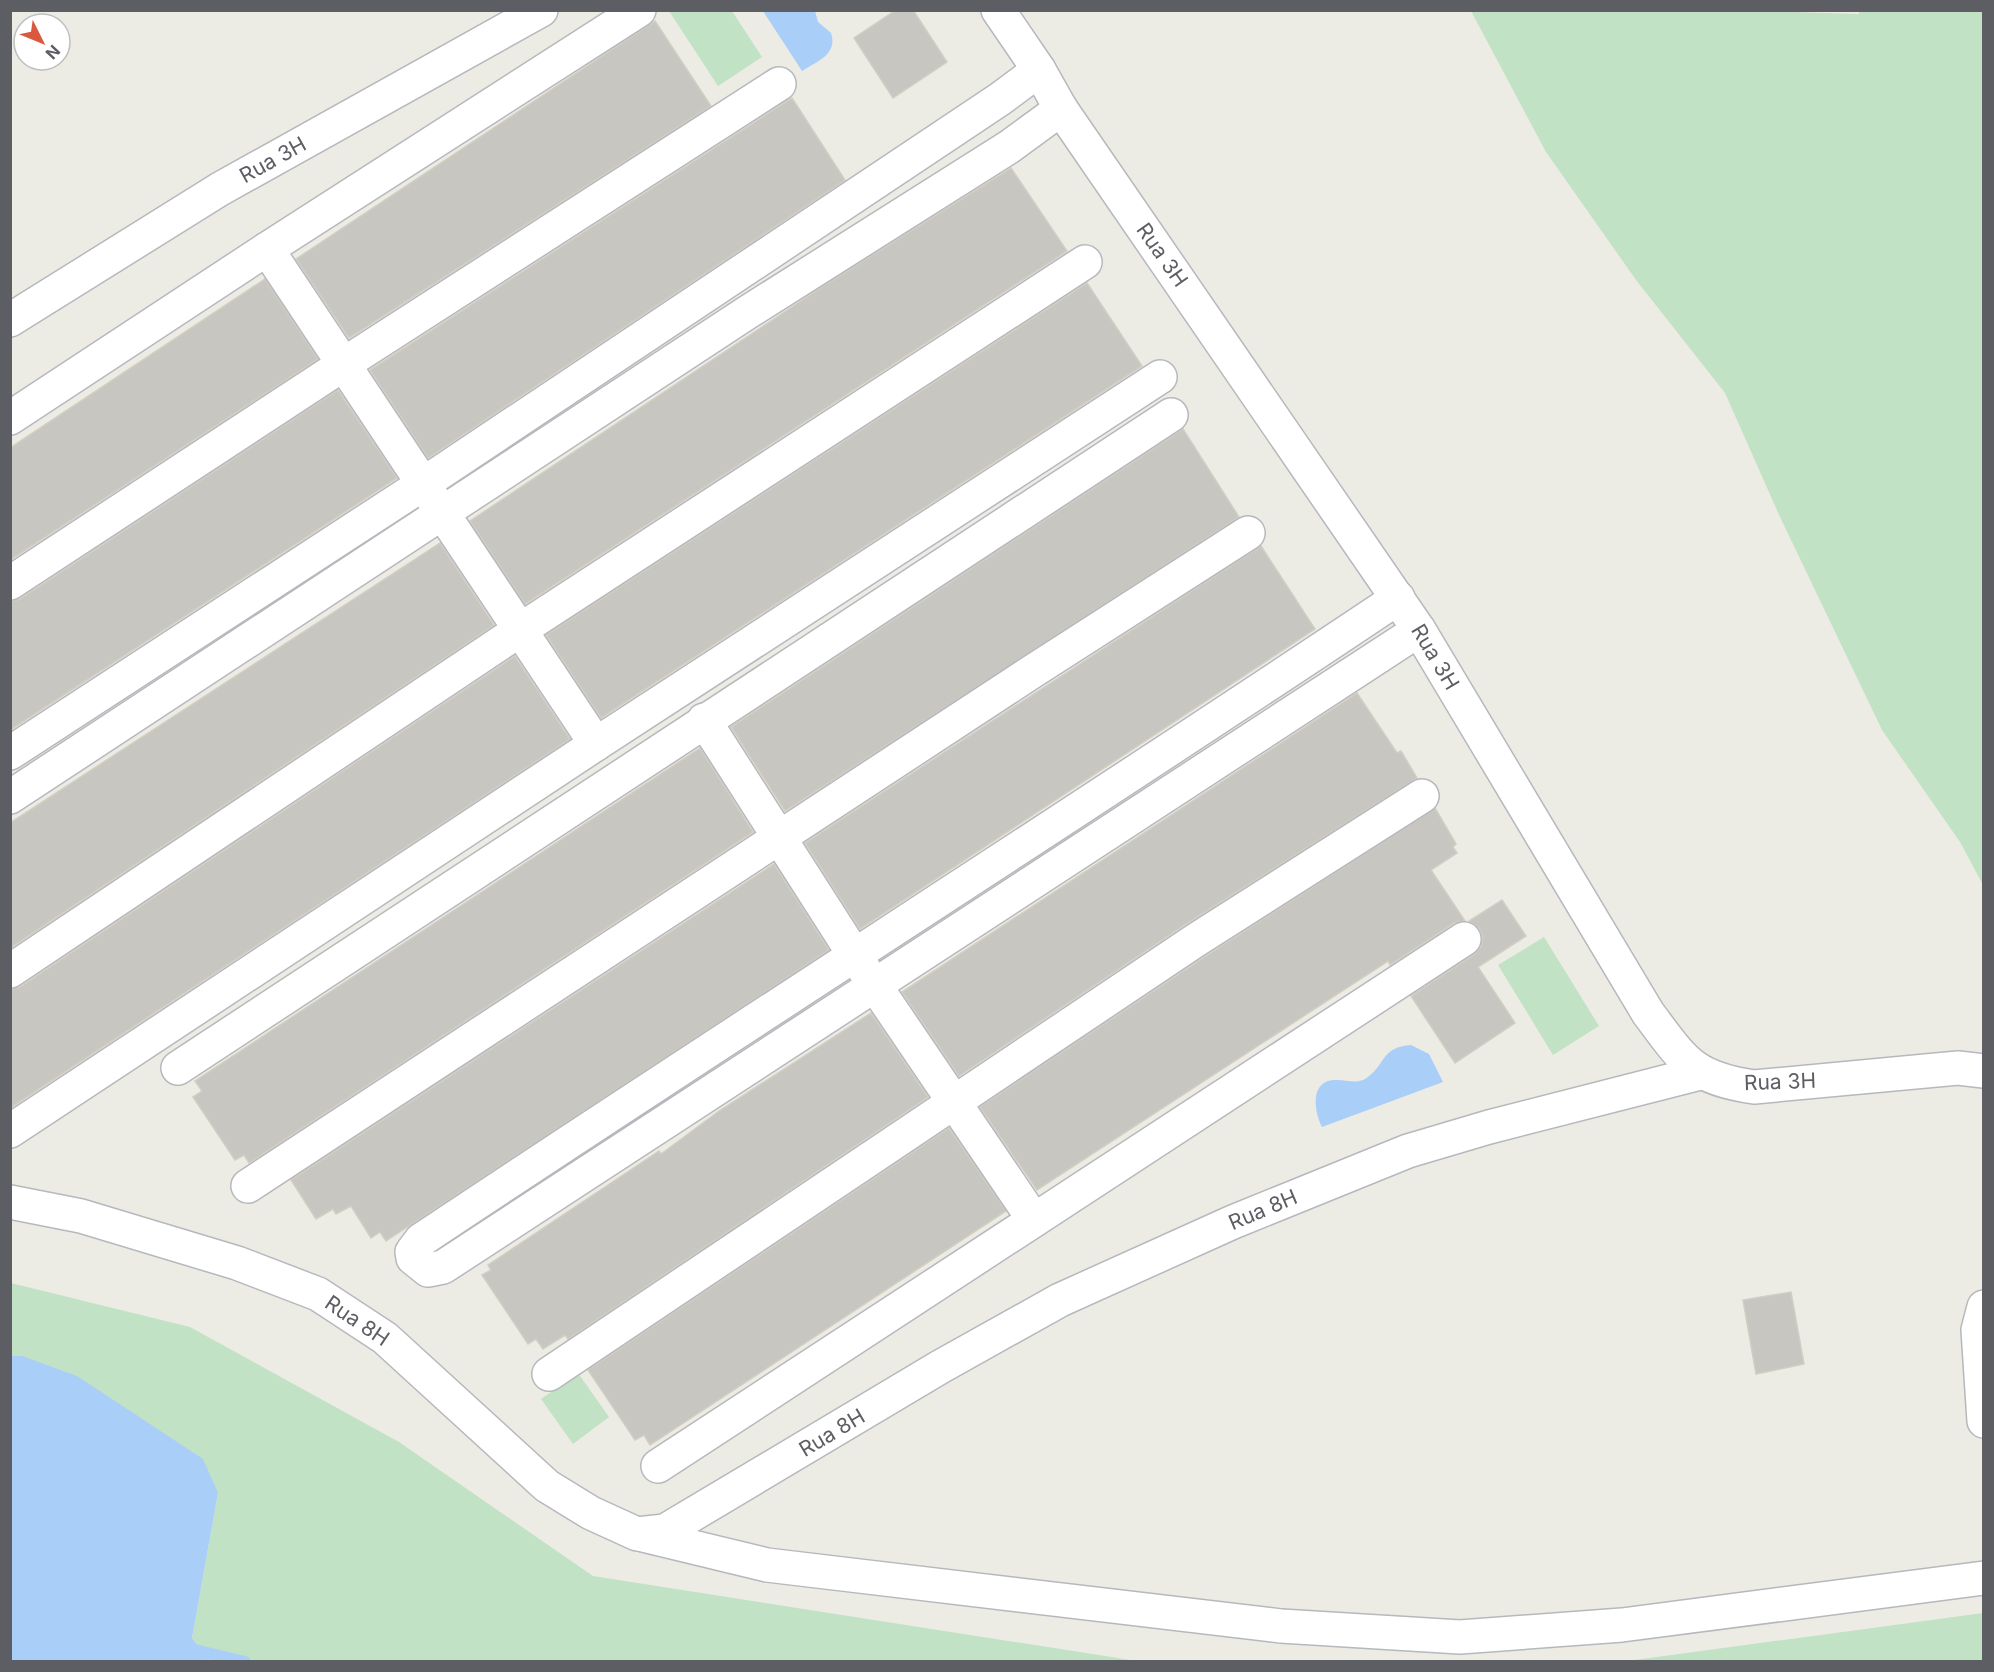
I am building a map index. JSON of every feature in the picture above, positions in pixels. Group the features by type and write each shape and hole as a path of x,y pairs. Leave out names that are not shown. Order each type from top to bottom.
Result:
{"street":[{"name":"Rua 3H","path":"10,320 220,189 541,10"},
{"path":"10,418 267,249 639,10"},
{"name":"Rua 3H","path":"998,10 1039,70 1061,109 1419,630 1648,1013 1677,1051 1700,1073 1726,1083 1754,1087 1958,1068 1983,1071"},
{"path":"10,753 423,484 1000,99 1039,70"},
{"path":"10,584 344,364 779,84"},
{"path":"10,797 444,514 748,312 1009,147 1061,109"},
{"path":"267,249 596,744"},
{"path":"10,970 520,630 1085,262"},
{"path":"10,1131 596,744 1160,377"},
{"path":"178,1068 1171,415"},
{"path":"248,1186 1030,673 1248,533"},
{"path":"1398,598 1103,796 421,1240 412,1252 413,1258 428,1270 443,1267 1419,630"},
{"path":"704,720 855,956 1034,1220"},
{"path":"549,1374 1196,940 1422,796"},
{"path":"658,1466 1464,939"},
{"name":"Rua 8H","path":"10,1202 81,1216 226,1259 318,1294 385,1338 547,1486 591,1513 638,1534 665,1531 695,1515 940,1367 1060,1300 1233,1222 1408,1151 1489,1127 1700,1073"},
{"path":"1983,1307 1978,1330 1983,1421"},
{"path":"638,1534 767,1565 1281,1626 1460,1637 1622,1625 1983,1578"}],"green space":[{"path":"1735,10 1859,14 1859,11 1983,11 1983,885 1960,842 1882,730 1780,517 1725,393 1636,280 1546,152 1471,11"},
{"path":"669,11 732,11 762,57 718,86"},
{"path":"1544,937 1599,1026 1553,1055 1498,965"},
{"path":"11,1283 190,1327 399,1442 593,1576 1137,1661 209,1661 192,1638 218,1493 22,1356 11,1356"},
{"path":"578,1373 609,1417 573,1444 541,1399"},
{"path":"1983,1613 1983,1661 1627,1661"}],"water":[{"path":"763,11 815,11 818,22 831,33 832,46 829,52 802,71"},
{"path":"1411,1045 1429,1054 1443,1082 1322,1127 1317,1113 1316,1097 1322,1085 1328,1081 1364,1079 1374,1072 1389,1052"},
{"path":"11,1356 22,1356 77,1376 203,1459 218,1493 192,1638 209,1661 11,1661"}],"building":[{"path":"896,10 913,10 947,62 893,98 854,38"},
{"path":"655,21 711,106 349,338 296,259"},
{"path":"792,98 845,180 428,458 370,370"},
{"path":"1011,168 1067,251 525,604 470,521 828,283"},
{"path":"265,279 318,359 10,560 10,448"},
{"path":"1087,283 1142,366 601,718 546,635"},
{"path":"338,390 397,478 10,730 10,602 20,599"},
{"path":"1183,429 1239,517 785,811 731,727"},
{"path":"440,543 494,625 10,948 10,823"},
{"path":"1261,546 1315,629 860,929 805,843"},
{"path":"515,656 570,739 10,1108 10,990 20,987"},
{"path":"1357,693 1397,753 1401,751 1417,778 1186,924 959,1076 902,992"},
{"path":"700,748 753,832 249,1163 244,1155 235,1160 193,1097 202,1091 195,1081"},
{"path":"1435,808 1456,844 1453,847 1457,853 1431,870 1465,921 1454,923 1390,965 1388,961 1037,1190 980,1107 1206,956"},
{"path":"774,864 829,950 386,1241 380,1232 371,1238 351,1206 336,1214 333,1209 316,1219 291,1180"},
{"path":"1502,900 1526,936 1478,967 1515,1023 1455,1063 1411,996 1475,954 1481,947 1483,937 1479,928 1469,921"},
{"path":"871,1013 928,1097 568,1339 565,1335 543,1349 536,1339 528,1344 482,1275 491,1270 488,1265 659,1151 661,1154 719,1111"},
{"path":"949,1128 1006,1211 650,1445 644,1435 635,1440 588,1370"},
{"path":"1791,1292 1804,1364 1756,1374 1743,1300"}],"waterway":[{"path":"186,1648 245,1662"}]}
